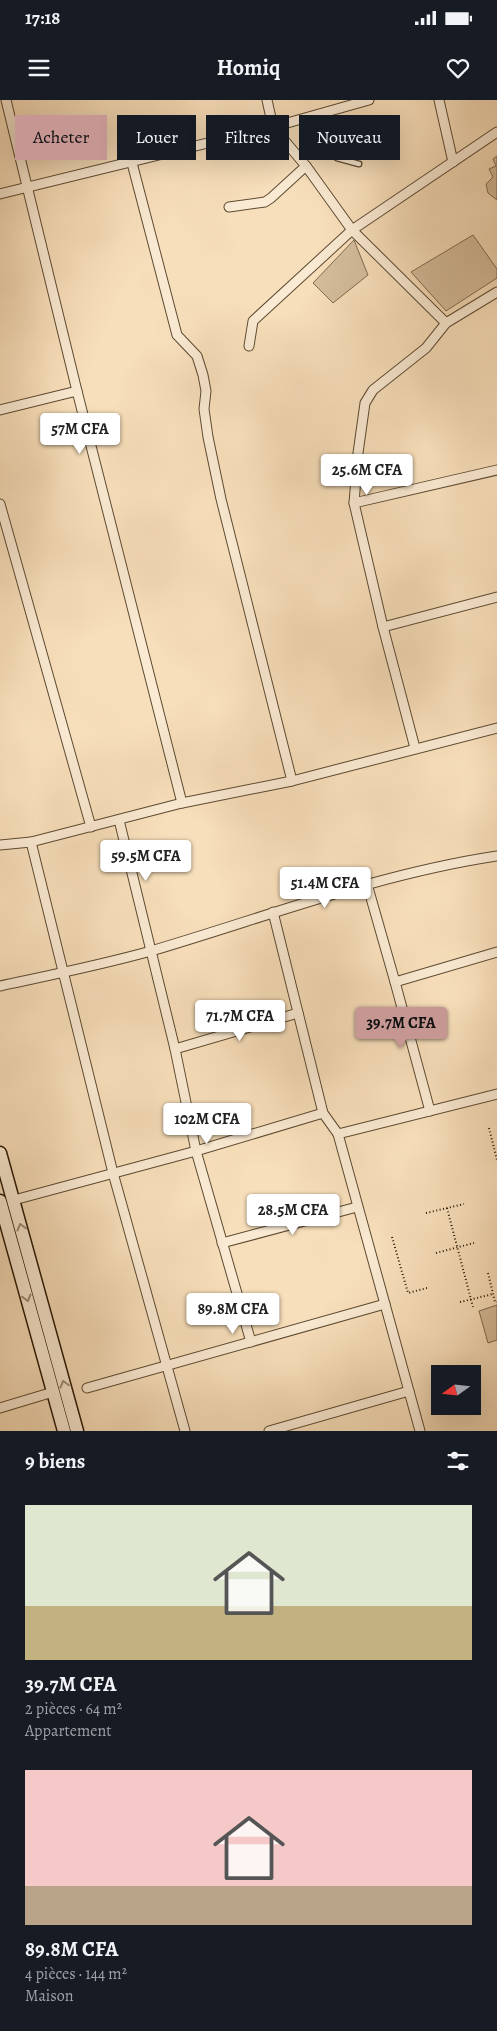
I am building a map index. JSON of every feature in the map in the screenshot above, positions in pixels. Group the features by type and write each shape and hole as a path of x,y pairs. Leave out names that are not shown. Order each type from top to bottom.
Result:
{"main road":[{"path":"0,1153 77,1431"},
{"path":"0,1201 64,1431"}],"street":[{"path":"6,100 76,391 182,802"},
{"path":"267,100 270,115"},
{"path":"289,122 369,100"},
{"path":"439,100 453,162"},
{"path":"250,346 253,321 352,230 497,132"},
{"path":"0,194 206,144"},
{"path":"289,146 306,166 352,230 446,323"},
{"path":"132,163 177,334 197,356 204,375 206,391 204,408 221,499 292,781"},
{"path":"229,208 265,202 306,166"},
{"path":"415,748 383,627 354,503 365,403 373,390 426,348 446,323 497,292"},
{"path":"0,410 76,391"},
{"path":"354,503 497,470"},
{"path":"0,504 91,827"},
{"path":"383,627 497,597"},
{"path":"1,843 31,842 182,802 292,781 497,728"},
{"path":"119,820 175,1049 196,1151 251,1342"},
{"path":"31,842 113,1173 185,1431"},
{"path":"0,986 64,973 150,951 367,884 452,863 497,856"},
{"path":"367,884 430,1111"},
{"path":"273,912 323,1113 338,1134 420,1431"},
{"path":"395,982 497,952"},
{"path":"175,1049 298,1013"},
{"path":"338,1134 497,1094"},
{"path":"14,1200 196,1151 323,1113"},
{"path":"222,1243 358,1207"},
{"path":"87,1388 385,1304"},
{"path":"269,1431 409,1391"},
{"path":"0,1408 53,1392"}],"lane":[{"path":"318,114 326,148 329,153 337,158 359,164"}],"path":[{"path":"489,1128 497,1160"},
{"path":"426,1214 464,1204"},
{"path":"447,1208 473,1306"},
{"path":"392,1237 408,1294 427,1288"},
{"path":"436,1253 474,1243"},
{"path":"488,1273 495,1302 497,1302"},
{"path":"460,1302 493,1294"}],"shaded area":[{"path":"497,156 497,200 488,193 486,184 493,177 489,169 496,166 493,159"},
{"path":"473,235 497,269 497,278 446,311 411,272"},
{"path":"354,240 368,275 333,303 313,283"},
{"path":"497,1305 497,1340 488,1343 479,1311"}]}
